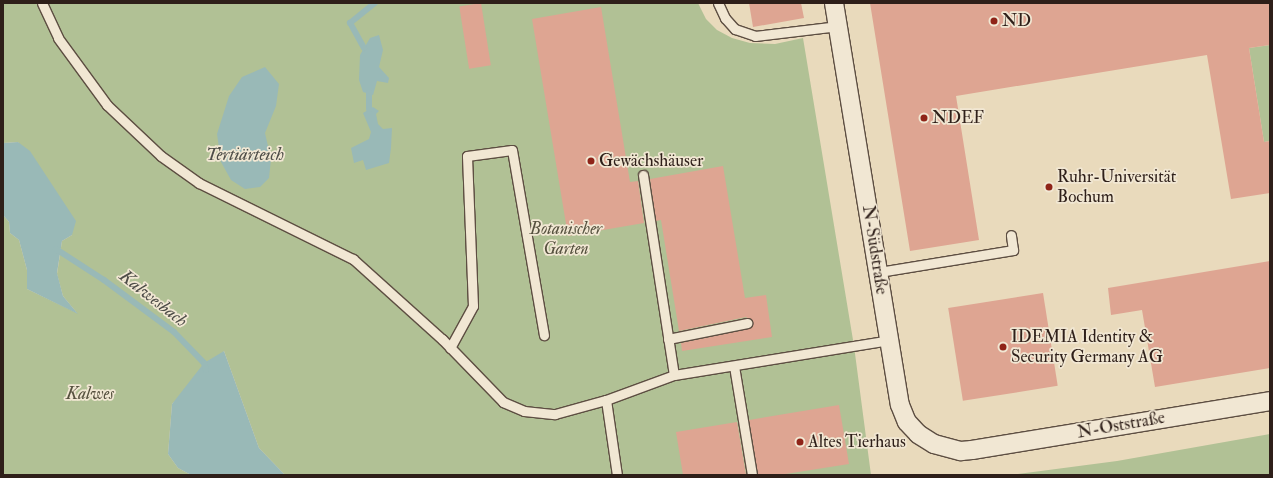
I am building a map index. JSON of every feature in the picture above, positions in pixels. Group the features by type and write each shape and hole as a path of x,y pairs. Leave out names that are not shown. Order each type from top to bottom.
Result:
{"street":[{"name":"N-Südstraße","path":"834,3 900,405 907,422 918,434 934,444 961,451 972,450"},
{"name":"N-Oststraße","path":"972,450 1270,401"}],"lane":[{"path":"42,3 58,38 107,105 161,156 199,183 353,259 450,348 503,402 524,411 555,414 606,400 674,375 889,340"},
{"path":"718,3 725,18 735,29 755,36 838,26"},
{"path":"450,348 473,306 468,156 512,150 544,335"},
{"path":"643,175 674,375"},
{"path":"879,272 1014,250 1011,235"},
{"path":"668,339 747,323"},
{"path":"734,366 752,475"},
{"path":"606,400 618,475"}],"green space":[{"name":"Botanischer Garten","path":"3,3 698,3 706,19 717,30 732,38 750,43 775,44 803,38 854,346 871,475 285,475 259,448 224,351 172,404 168,454 178,468 191,475 3,475 3,215 9,222 10,233 19,240 27,270 27,289 77,313 63,296 57,274 62,241 72,235 18,142 3,143"},
{"path":"1270,45 1270,141 1264,142 1249,48"},
{"path":"1270,434 1270,475 1010,475 1117,461"}],"water":[{"path":"379,35 383,50 379,67 389,78 388,83 377,81 373,95 363,92 359,80 360,55 370,38"},
{"name":"Tertiärteich","path":"265,67 279,84 276,106 265,133 271,159 269,178 260,187 245,189 231,180 221,162 217,134 229,96 242,77"},
{"path":"373,107 379,111 376,114 378,124 383,129 392,128 391,148 389,163 366,170 363,160 354,163 351,148 369,139 371,132 363,113"},
{"path":"18,142 30,151 76,221 72,235 62,241 57,273 63,296 78,314 27,289 27,270 19,240 10,233 9,222 3,215 3,143"},
{"path":"224,351 259,448 285,475 191,475 178,468 168,454 172,404 204,363"}],"building":[{"path":"481,3 491,65 469,69 459,6"},
{"path":"749,3 801,3 804,18 753,27"},
{"name":"NDEF","path":"870,3 1270,3 1270,45 1249,48 1264,142 1270,141 1270,193 1231,199 1207,55 956,96 979,240 910,251"},
{"name":"Gewächshäuser","path":"601,7 630,182 638,181 644,223 568,236 532,19"},
{"path":"723,166 745,298 766,295 772,337 682,351 681,343 748,329 753,322 746,317 679,331 661,220 656,221 650,179"},
{"path":"1270,261 1270,368 1155,387 1142,310 1111,315 1108,288"},
{"name":"IDEMIA Identity & Security Germany AG","path":"1043,293 1058,386 963,401 948,308"},
{"name":"Altes Tierhaus","path":"839,405 849,464 779,475 758,475 749,420"},
{"path":"737,422 746,475 683,475 676,432"}],"waterway":[{"path":"364,48 350,23 375,3"},
{"path":"369,93 369,109"},
{"name":"Kalwesbach","path":"56,249 104,280 174,332 204,363 206,370"}],"place":[{"name":"ND","path":"994,21"},
{"name":"NDEF","path":"924,118"},
{"name":"Gewächshäuser","path":"591,161"},
{"name":"Ruhr-Universität Bochum","path":"1049,187"},
{"name":"IDEMIA Identity & Security Germany AG","path":"1003,347"},
{"name":"Altes Tierhaus","path":"800,442"}],"park label":[{"name":"Kalwes","path":"90,394"}]}
